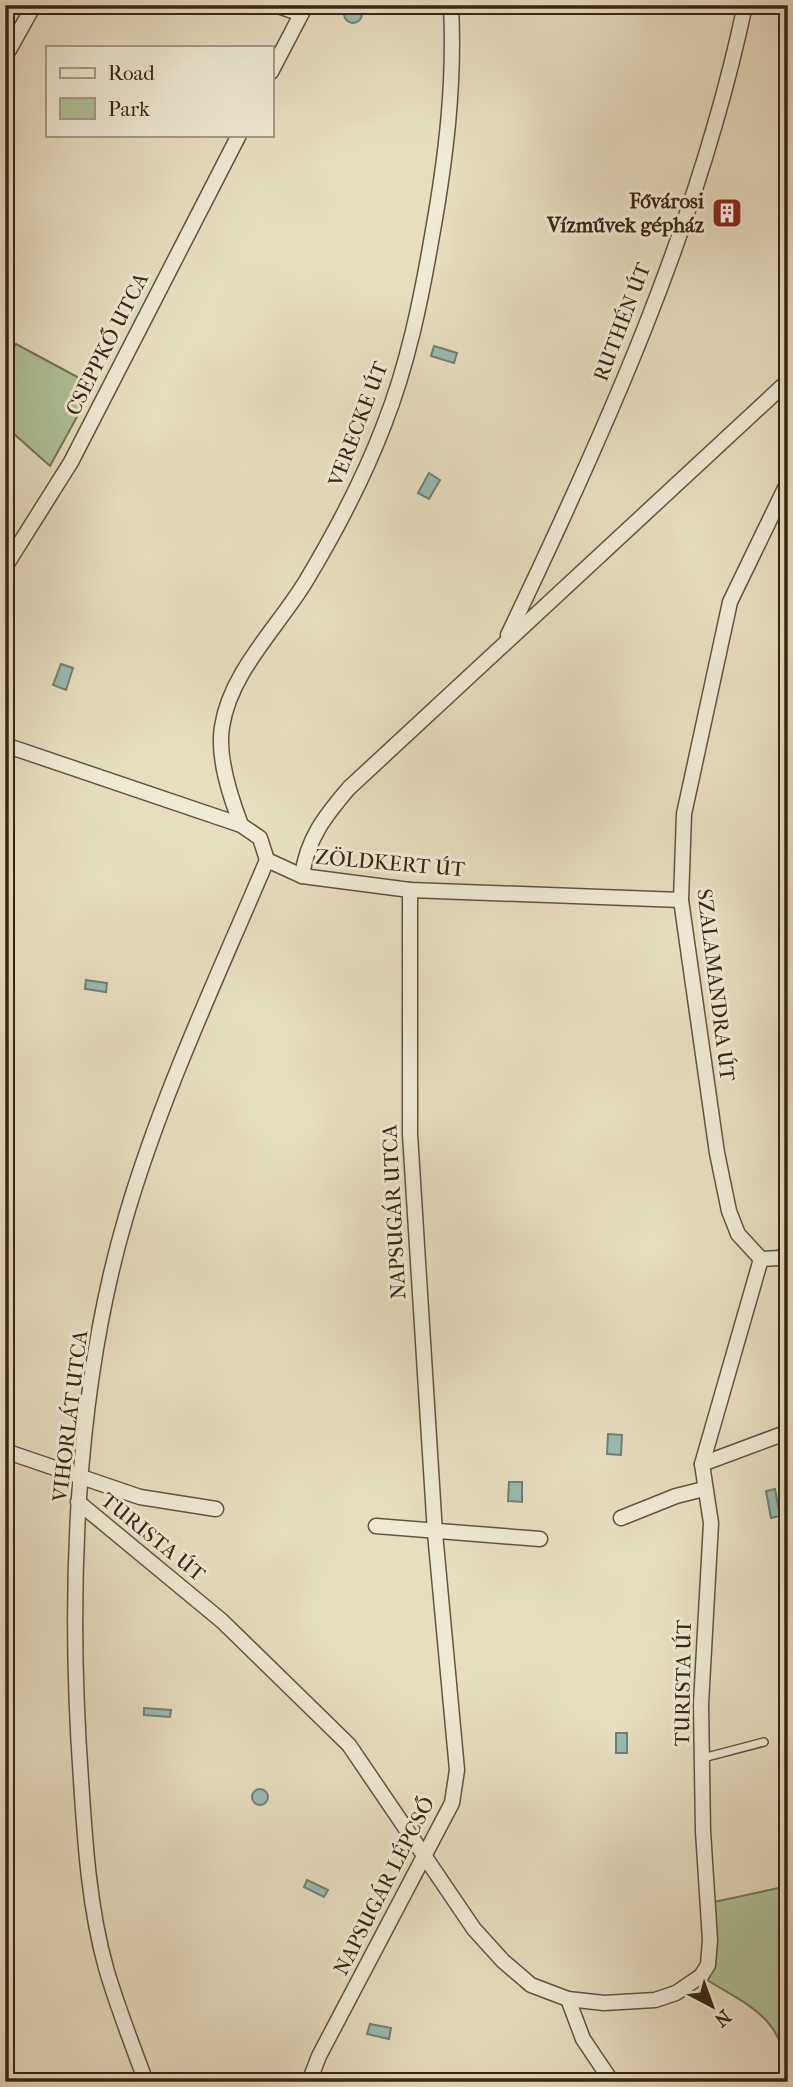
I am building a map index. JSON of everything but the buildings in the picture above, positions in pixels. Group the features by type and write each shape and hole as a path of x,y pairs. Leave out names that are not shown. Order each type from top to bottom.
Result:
{"street":[{"path":"5,57 34,5"},
{"path":"273,68 304,10 275,5"},
{"name":"VERECKE ÚT","path":"241,825 232,802 223,748 222,729 227,708 244,673 305,583 349,508 384,424 412,339 447,154 454,56 451,5"},
{"name":"RUTHÉN ÚT","path":"505,641 579,485 680,231 712,133 745,5"},
{"name":"CSEPPKŐ UTCA","path":"5,568 71,462 238,136"},
{"path":"302,876 306,852 321,822 349,788 788,381"},
{"name":"SZALAMANDRA ÚT","path":"761,1259 745,1245 729,1211 711,1112 681,900 684,814 730,601 788,482"},
{"path":"5,745 241,825 260,838 267,860"},
{"name":"ZÖLDKERT ÚT","path":"267,860 302,876 410,890 681,900"},
{"name":"VIHORLÁT UTCA","path":"146,2082 106,1967 87,1864 76,1712 79,1477 108,1293 125,1219 178,1071 267,860"},
{"name":"NAPSUGÁR UTCA","path":"410,890 410,1134 435,1533"},
{"path":"761,1259 779,1258 788,1253"},
{"name":"TURISTA ÚT","path":"78,1503 222,1621 333,1728 349,1745 425,1853 462,1913 503,1961 531,1984 568,1999 604,2003 655,2000 676,1993 692,1982 708,1965 709,1903 703,1831 701,1704 711,1523 702,1464 761,1259"},
{"path":"702,1464 788,1432"},
{"path":"5,1451 140,1497 216,1509"},
{"path":"621,1518 676,1496 704,1489"},
{"path":"376,1526 435,1533 540,1539"},
{"name":"NAPSUGÁR LÉPCSŐ","path":"309,2082 452,1803 457,1770 435,1533"},
{"path":"568,1999 583,2039 612,2082"}],"lane":[{"path":"703,1758 764,1742"}],"green space":[{"path":"16,344 94,386 50,466 5,426 5,356"},
{"path":"788,1886 788,2082 783,2082 784,2060 780,2042 771,2027 760,2014 701,1976 709,1903"}],"water":[{"path":"353,5 359,8 362,14 359,20 353,23 347,20 344,14 347,8"},
{"path":"434,346 457,353 454,363 431,356"},
{"path":"429,473 440,480 429,499 418,493"},
{"path":"61,664 73,668 66,690 53,685"},
{"path":"86,980 107,983 106,992 85,989"},
{"path":"608,1434 622,1435 621,1455 607,1454"},
{"path":"509,1482 522,1482 522,1502 508,1501"},
{"path":"775,1489 780,1516 771,1518 766,1491"},
{"path":"144,1708 171,1710 170,1717 144,1715"},
{"path":"616,1733 627,1733 627,1753 616,1753"},
{"path":"260,1789 268,1797 260,1805 252,1797"},
{"path":"307,1880 328,1890 324,1897 304,1887"},
{"path":"370,2024 391,2028 389,2039 367,2034"}],"place":[{"name":"Fővárosi Vízművek gépház","path":"727,213"}]}
